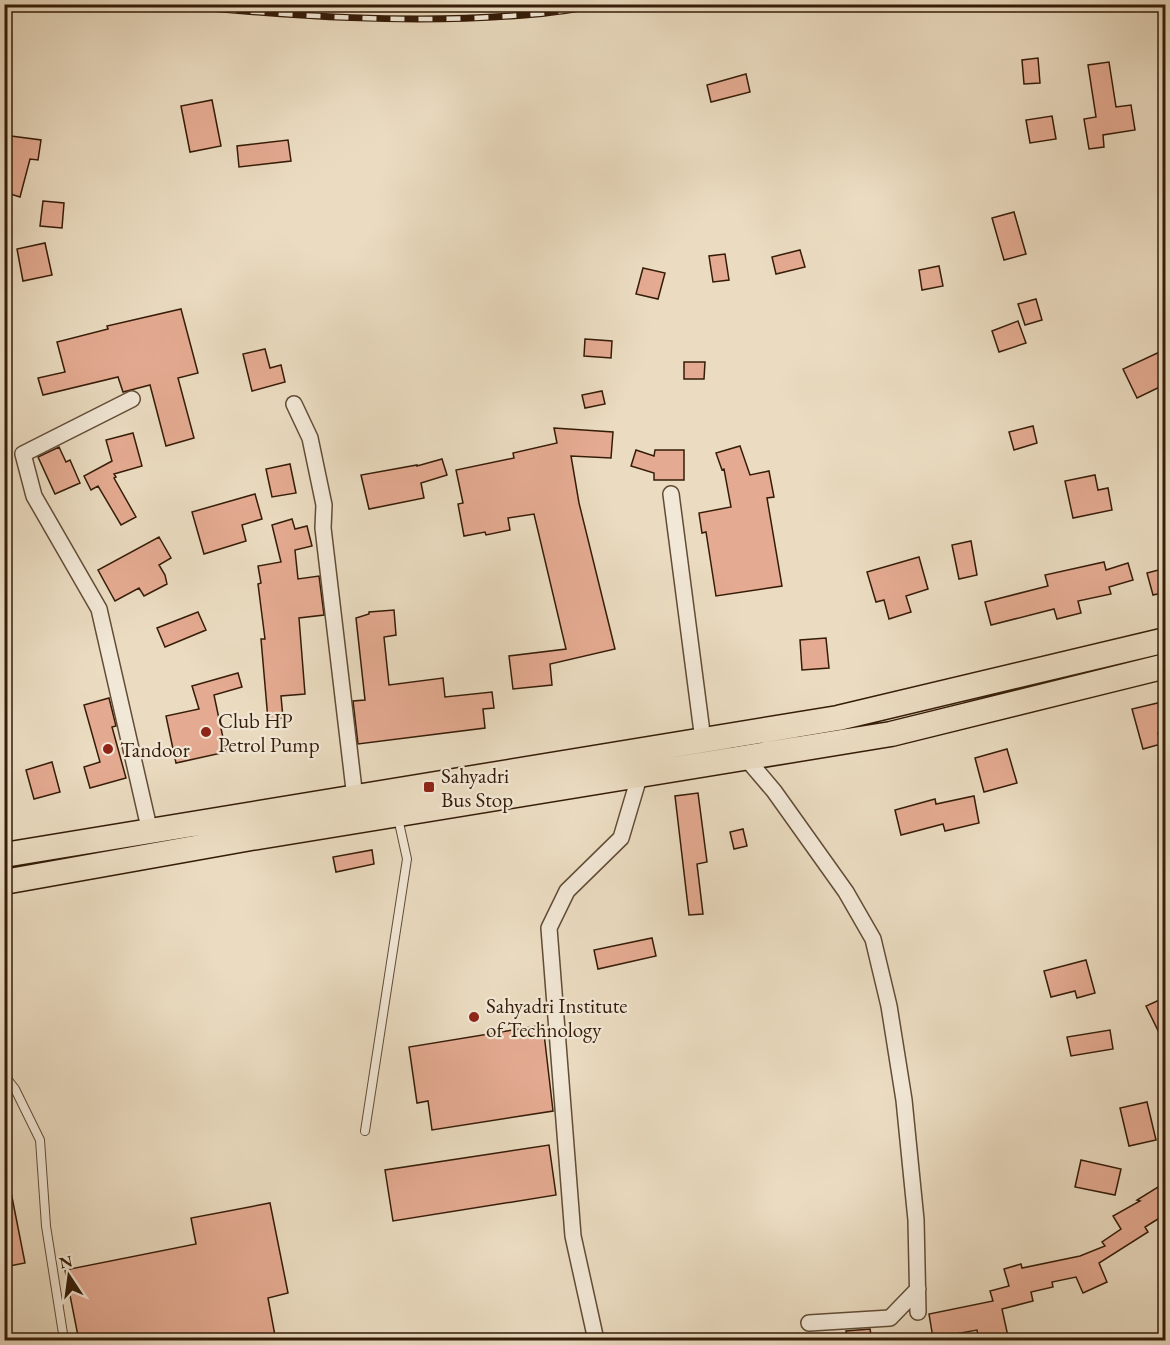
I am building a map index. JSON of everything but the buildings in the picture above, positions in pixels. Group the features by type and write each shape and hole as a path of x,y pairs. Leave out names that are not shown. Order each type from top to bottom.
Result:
{"highway":[{"path":"4,882 703,740 838,718 1166,640"},
{"path":"4,855 355,798 394,803 640,774 891,734 1166,666"}],"street":[{"path":"132,399 24,454 34,496 99,609 150,832"},
{"path":"294,405 310,438 324,506 323,528 355,798"},
{"path":"671,494 703,740"},
{"path":"745,757 774,791 846,892 873,939 889,1006 904,1100 916,1220 918,1312"},
{"path":"596,1341 573,1236 549,928 567,891 621,838 640,774"},
{"path":"809,1323 890,1318 918,1289"}],"lane":[{"path":"364,1131 407,858 394,803"},
{"path":"4,1075 15,1089 40,1140 46,1226 64,1341"}],"railway":[{"path":"167,4 305,15 398,19 536,14 604,4"}],"place":[{"name":"Club HP Petrol Pump","path":"206,732"},
{"name":"Tandoor","path":"108,749"},
{"name":"Sahyadri Bus Stop","path":"429,787"},
{"name":"Sahyadri Institute of Technology","path":"474,1017"}]}
